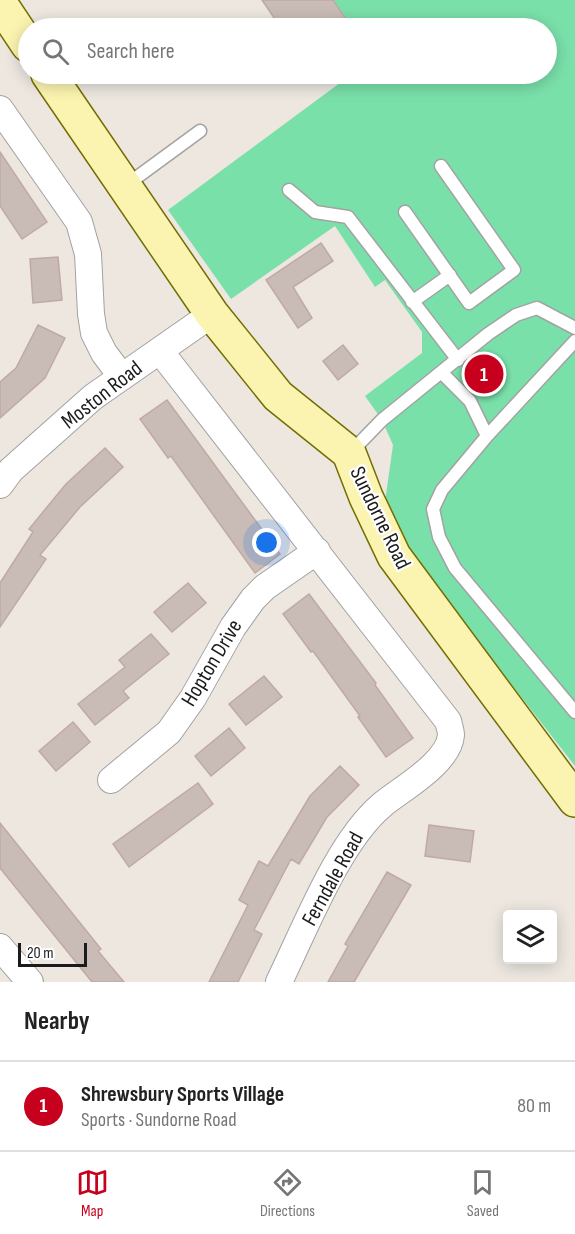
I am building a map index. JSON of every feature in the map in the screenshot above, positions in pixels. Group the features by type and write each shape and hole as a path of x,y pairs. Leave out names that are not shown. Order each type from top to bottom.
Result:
{"main road":[{"path":"0,3 18,30"},
{"name":"Sundorne Road","path":"55,84 212,314 278,396 349,453 366,497 394,556 575,801"}],"street":[{"path":"0,109 78,222 88,254 94,333 104,353 122,377"},
{"name":"Moston Road","path":"0,485 11,470 93,398 212,314"},
{"path":"160,351 317,550"},
{"name":"Ferndale Road","path":"279,982 328,880 358,830 382,805 426,773 443,752 451,736 448,721 317,550"},
{"name":"Hopton Drive","path":"111,780 169,732 193,699 233,627 254,598 317,550"},
{"path":"0,946 30,982"}],"lane":[{"path":"124,186 200,130"},
{"path":"405,212 469,303 513,270 441,166"},
{"path":"289,190 315,212 348,217 458,360"},
{"path":"412,302 450,275"},
{"path":"349,453 382,420 516,315 537,308 575,328"},
{"path":"575,341 487,436 442,489 433,509 439,537 455,568 575,712"},
{"path":"442,373 470,401 487,436"}],"green space":[{"path":"333,0 575,0 575,766 417,563 384,509 393,445 382,420 365,396 422,353 422,332 385,280 375,287 335,226 231,299 168,210 338,84 557,84 557,18 345,18"}],"building":[{"path":"262,0 333,0 345,18 274,18"},
{"path":"0,152 47,222 22,239 0,206"},
{"path":"321,243 333,261 293,287 312,318 298,328 266,280"},
{"path":"58,257 62,300 33,303 30,259"},
{"path":"38,325 65,338 45,378 0,418 0,382 16,368"},
{"path":"343,345 358,364 338,380 323,361"},
{"path":"167,400 280,554 255,573 171,456 168,458 140,419"},
{"path":"105,448 123,467 80,507 40,555 46,559 0,627 0,583 33,532 29,529 66,484"},
{"path":"188,583 206,603 172,632 154,612"},
{"path":"309,594 376,683 375,685 413,738 386,757 358,717 360,716 283,614"},
{"path":"151,634 169,654 123,691 129,698 95,725 78,704 125,667 119,660"},
{"path":"264,676 282,697 246,725 229,704"},
{"path":"73,722 90,742 56,771 39,751"},
{"path":"229,728 245,748 211,776 195,756"},
{"path":"340,766 359,785 327,817 299,864 291,859 254,930 262,934 238,982 209,982 248,905 239,900 259,861 268,866 310,796"},
{"path":"198,783 213,804 129,867 113,844"},
{"path":"0,823 101,949 98,951 124,982 92,982 0,868"},
{"path":"429,825 474,831 470,862 425,856"},
{"path":"387,872 411,885 354,982 328,982 348,946 345,944"}],"place":[{"name":"Shrewsbury Sports Village","path":"484,374"}]}
